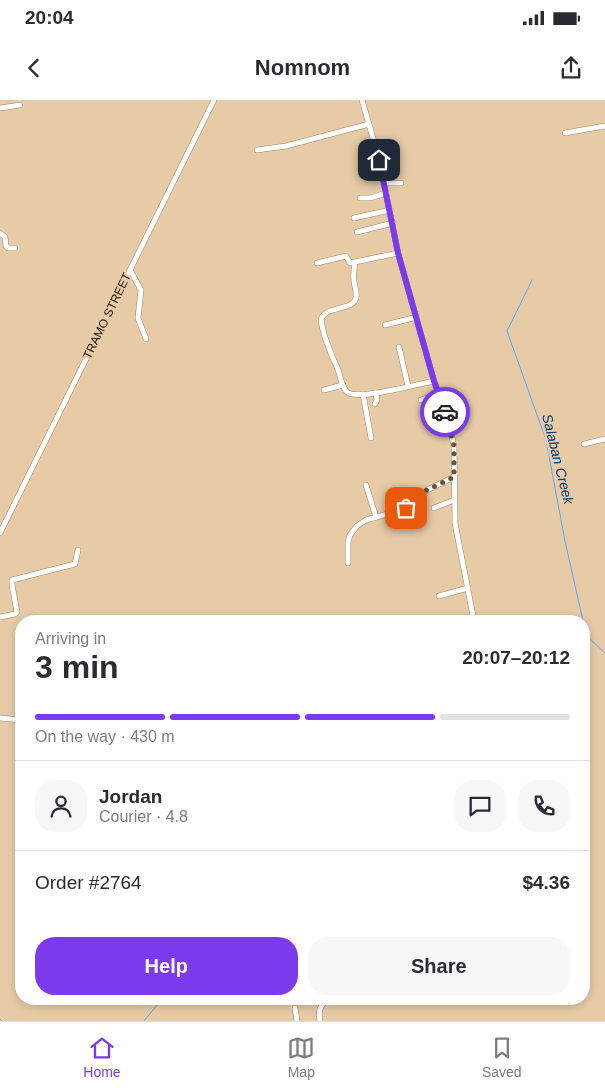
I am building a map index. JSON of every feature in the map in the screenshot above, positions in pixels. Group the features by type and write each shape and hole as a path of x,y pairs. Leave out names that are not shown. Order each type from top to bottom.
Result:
{"street":[{"name":"TRAMO STREET","path":"0,533 214,100"},
{"path":"362,100 379,160 398,253 434,381 452,435 454,446 455,523 473,615"},
{"path":"0,108 20,105"},
{"path":"256,150 286,146 369,124"},
{"path":"565,133 605,126"},
{"path":"362,166 379,160"},
{"path":"384,183 401,183"},
{"path":"360,198 370,198 386,193"},
{"path":"354,218 390,210"},
{"path":"356,232 393,223"},
{"path":"0,233 5,237 6,246 8,248 15,248"},
{"path":"317,263 346,256 348,263 355,263 398,253"},
{"path":"355,263 355,301 351,305 326,313 321,319 329,350 348,393 376,393 434,381"},
{"path":"130,270 141,290 138,318 146,339"},
{"path":"385,326 417,317"},
{"path":"399,347 408,386"},
{"path":"324,390 343,385"},
{"path":"375,404 377,400 376,393"},
{"path":"362,394 371,438"},
{"path":"421,400 439,395"},
{"path":"584,444 605,439"},
{"path":"348,563 350,535 360,524 404,509 425,491 454,477"},
{"path":"366,485 376,518"},
{"path":"434,508 454,500"},
{"path":"0,617 17,612 12,580 75,564 78,550"},
{"path":"439,596 468,588"},
{"path":"0,718 15,719"},
{"path":"320,1021 318,1015 321,1005"},
{"path":"295,1008 297,1021"}],"waterway":[{"name":"Salaban Creek","path":"532,280 507,331 546,440 565,541 582,615"},
{"name":"Salaban Creek","path":"590,639 605,653"},
{"path":"144,1021 157,1005"}],"way so far":[{"path":"406,508 408,504 432,486 454,477 454,446 445,412"}],"route":[{"path":"379,160 398,253 434,381 445,412"}]}
